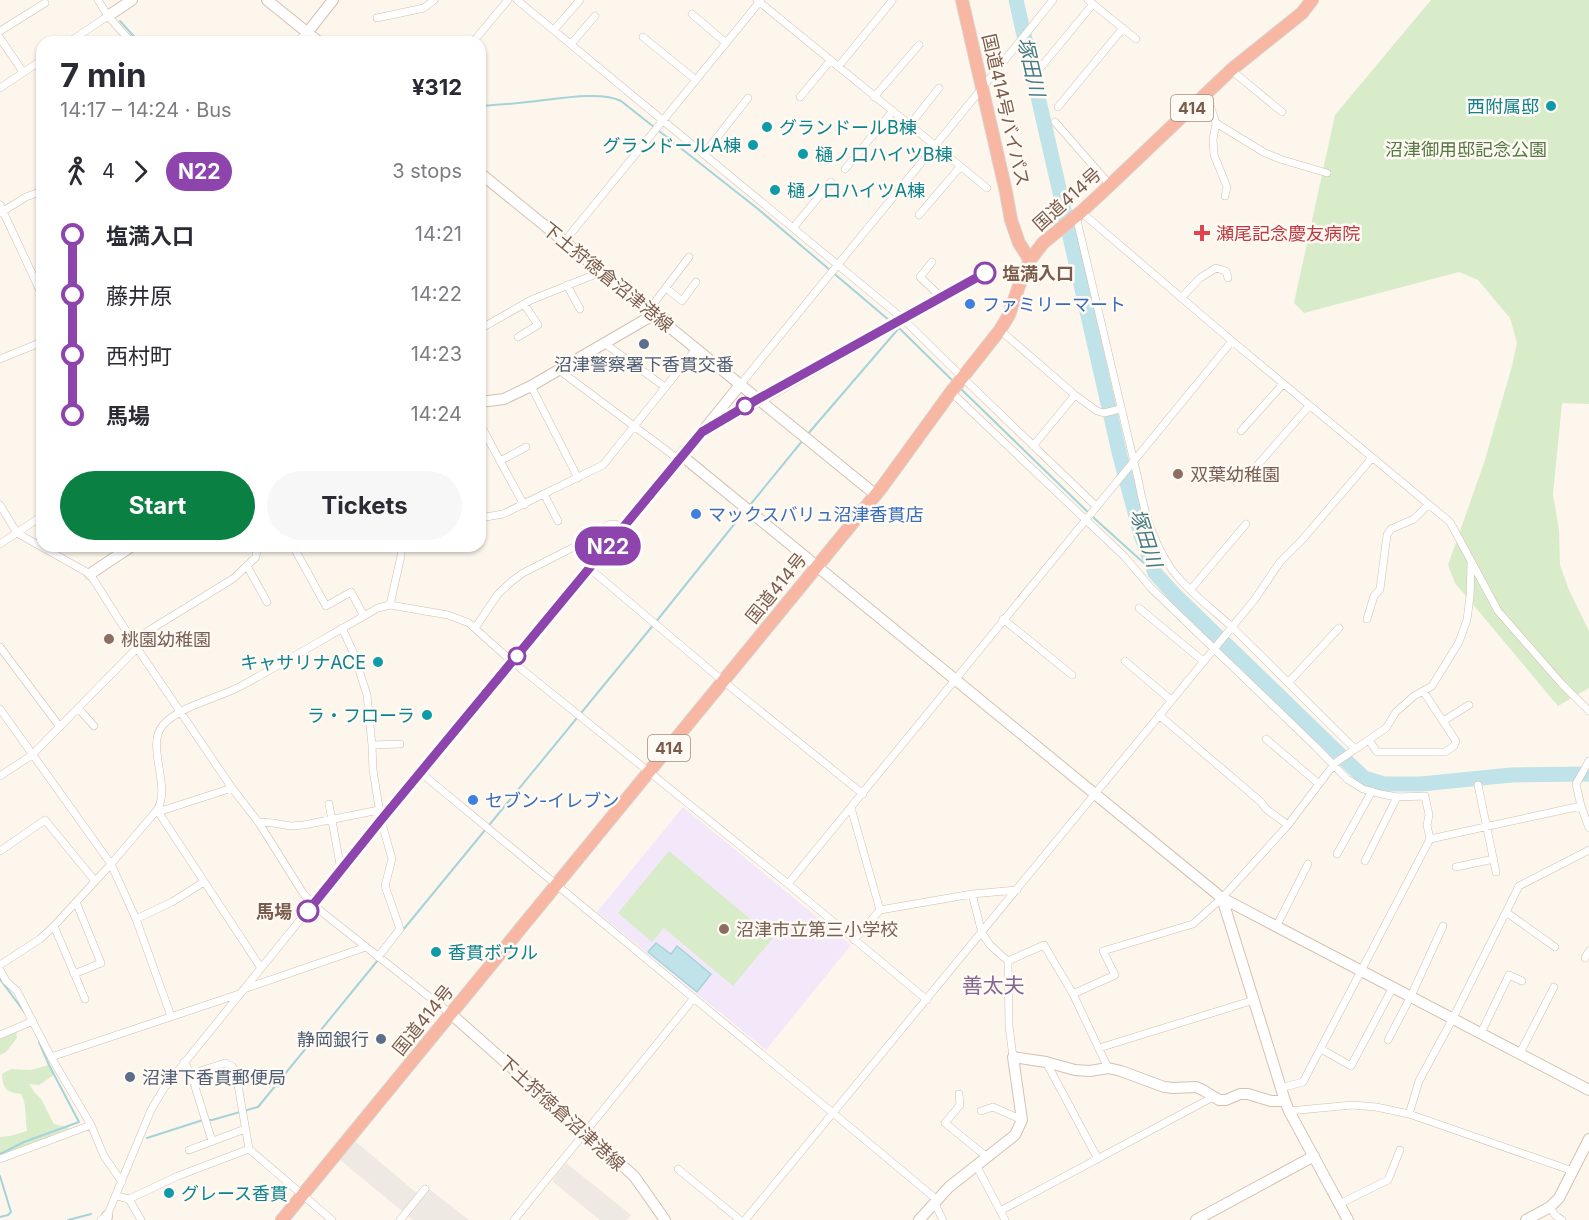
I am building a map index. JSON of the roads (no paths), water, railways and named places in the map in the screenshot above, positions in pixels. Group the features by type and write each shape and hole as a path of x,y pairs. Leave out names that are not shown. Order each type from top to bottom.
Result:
{"highway":[{"name":"国道414号バイパス","path":"962,0 1011,220 1019,243 1030,260"},
{"name":"国道414号","path":"282,1220 876,495 962,377 1000,330 1009,315 1030,260 1043,243 1110,185 1231,70 1302,13 1312,0"}],"street":[{"path":"98,0 108,16 126,36"},
{"path":"78,36 132,0"},
{"path":"267,0 311,36"},
{"path":"303,36 333,0"},
{"path":"377,18 424,8 434,0"},
{"path":"478,36 508,0"},
{"path":"517,0 902,318 1096,506"},
{"path":"554,30 580,0"},
{"path":"105,1219 117,1196 151,1110 184,1062 679,457 702,432 1053,0"},
{"path":"564,242 759,1 987,188"},
{"path":"838,68 892,1"},
{"path":"1041,67 1090,2 1136,39"},
{"path":"0,31 45,3"},
{"path":"692,14 726,43"},
{"path":"571,44 594,16"},
{"path":"1058,107 1123,28"},
{"path":"643,37 696,80"},
{"path":"0,38 23,72"},
{"path":"874,97 918,45"},
{"path":"800,97 830,61"},
{"path":"0,88 36,64"},
{"path":"1231,70 1282,112"},
{"path":"909,126 939,88"},
{"path":"1206,94 1216,123 1213,139 1214,155 1227,187 1225,196"},
{"path":"704,154 748,98"},
{"path":"845,169 892,112"},
{"path":"1055,122 1110,185"},
{"path":"1216,123 1265,153 1328,173"},
{"path":"919,215 960,167"},
{"name":"下土狩徳倉沼津港線","path":"486,178 876,495"},
{"path":"793,228 831,182"},
{"path":"36,193 1,210 36,283"},
{"path":"1077,215 1181,298 1450,522 1498,611 1560,683 1589,711"},
{"path":"1077,215 1131,464 1138,479 1143,507 1164,559 1179,578 1288,683 1353,750"},
{"path":"486,401 504,399 531,386 604,344 650,313 689,257"},
{"path":"932,262 920,277 941,297"},
{"path":"1181,298 1200,278 1216,268 1226,271 1228,278"},
{"path":"486,326 524,304 601,272"},
{"path":"702,432 885,327 985,273"},
{"path":"666,288 682,301 696,282"},
{"path":"567,285 580,309"},
{"path":"518,338 538,325 524,304"},
{"path":"1000,330 1075,395 1097,411 1104,413 1118,410"},
{"path":"788,884 1232,341"},
{"path":"0,359 36,344"},
{"path":"604,344 665,387"},
{"path":"486,517 503,514 524,505 603,465 696,349"},
{"path":"559,370 679,457 747,510 1222,898 1589,1090"},
{"path":"1240,431 1283,384"},
{"path":"531,386 578,478"},
{"path":"951,392 1124,556 1150,588 1347,779 1363,789 1397,797 1425,796 1430,839 1303,1082 1281,1088"},
{"path":"1033,446 1075,395"},
{"path":"1249,475 1309,406"},
{"path":"486,435 524,505"},
{"path":"500,461 526,447"},
{"path":"745,1220 1255,599 1280,562 1302,540 1372,458"},
{"path":"544,494 558,521"},
{"path":"0,505 18,533 36,543"},
{"path":"1366,619 1374,596 1380,588 1387,535 1391,529 1414,519 1428,505"},
{"path":"0,544 36,520"},
{"path":"1191,589 1246,524"},
{"path":"475,628 498,594 523,573 574,547 608,525 624,526"},
{"path":"51,552 90,574 137,648 313,905 451,1014"},
{"path":"90,574 123,552"},
{"path":"132,640 234,578 256,557 256,552"},
{"path":"296,552 326,606 351,592 364,616"},
{"path":"390,605 401,552"},
{"path":"1073,994 1115,975 1103,951 1193,924 1222,898 1287,825 1334,765 1386,728 1396,712 1432,686 1459,642 1467,620 1471,561"},
{"path":"246,566 267,602"},
{"path":"589,568 862,794"},
{"path":"0,965 40,939 54,926 157,810 162,799 157,740 162,725 181,711 239,687 378,608 390,605 448,615 469,623 574,712 788,884 927,1000"},
{"path":"1139,608 1203,661"},
{"path":"1003,619 1072,675"},
{"path":"342,628 365,686 379,810 392,859 385,886 400,929 378,957"},
{"path":"1288,683 1339,628"},
{"path":"0,648 60,727"},
{"path":"0,776 32,755 137,648"},
{"path":"1125,661 1172,700"},
{"path":"1369,740 1377,752 1445,752 1454,746 1456,741 1423,691"},
{"path":"1443,721 1469,705"},
{"path":"78,708 94,726"},
{"path":"0,709 111,864 136,919 171,1016"},
{"path":"1160,715 1287,825"},
{"path":"1266,739 1319,784"},
{"path":"372,745 400,744"},
{"path":"1588,762 1576,784 1589,828"},
{"path":"421,773 833,1113 935,1201 943,1220"},
{"path":"1478,784 1496,872"},
{"path":"157,810 164,810 232,788"},
{"path":"1338,854 1372,791"},
{"path":"1365,861 1397,797"},
{"path":"329,804 341,870"},
{"path":"1430,839 1581,806"},
{"path":"851,808 880,910"},
{"path":"157,810 261,968"},
{"path":"259,823 291,826 379,810"},
{"path":"0,851 45,820 95,881"},
{"path":"1409,1114 1419,1081 1520,886 1589,850"},
{"path":"1456,867 1494,859"},
{"path":"1276,927 1308,864"},
{"path":"136,919 172,902 204,882"},
{"path":"854,940 880,910 972,894 1017,890"},
{"path":"919,1220 960,1176 1015,1135 1022,1120 1009,1026 1008,961 990,945 982,933 972,894"},
{"path":"1222,898 1287,1106 1348,1220"},
{"path":"74,974 101,963 76,902"},
{"path":"1506,912 1555,947"},
{"path":"54,926 85,999"},
{"path":"1388,1040 1443,926"},
{"path":"1008,961 1044,945 1073,994 1108,1068"},
{"path":"51,1057 366,946"},
{"path":"1585,958 1589,951"},
{"path":"0,970 2,982 17,991 30,1022 91,1125 104,1156 122,1182"},
{"path":"1481,1033 1509,975 1522,981"},
{"path":"1322,1049 1351,1066 1393,987"},
{"path":"1520,1053 1554,987"},
{"path":"514,1220 694,998"},
{"path":"1099,1048 1254,1000"},
{"name":"下土狩徳倉沼津港線","path":"451,1014 634,1176 665,1220"},
{"path":"0,1035 30,1022"},
{"path":"1013,1057 1046,1062 1075,1070 1090,1071 1108,1068 1173,1089 1196,1087 1219,1100 1248,1094 1287,1106 1376,1107 1409,1114 1573,1171"},
{"path":"184,1062 191,1074 212,1141"},
{"path":"1046,1062 1098,1159"},
{"path":"191,1074 225,1063 233,1067 249,1149 332,1220"},
{"path":"960,1095 960,1105 945,1123 987,1157"},
{"path":"1000,1211 1213,1097"},
{"path":"981,1111 993,1107 1022,1120"},
{"path":"0,1159 91,1125"},
{"path":"189,1150 245,1129"},
{"path":"1526,1220 1550,1207 1559,1198 1589,1139"},
{"path":"117,1196 129,1199 178,1176 249,1149"},
{"path":"1340,1204 1388,1180 1400,1150"},
{"path":"1196,1220 1314,1156"},
{"path":"976,1165 1005,1220"},
{"path":"678,1169 740,1220"},
{"path":"400,1220 425,1189"},
{"path":"129,1199 141,1220"},
{"path":"1550,1207 1562,1220"}],"water":[{"path":"656,943 671,954 677,946 711,974 697,992 648,952"}],"waterway":[{"name":"塚田川","path":"1016,0 1120,456 1141,535 1155,573 1364,778 1384,784 1421,784 1511,775 1589,774"},
{"path":"120,21 134,36"},
{"path":"486,106 589,96 601,96 621,101 758,209 890,321"},
{"path":"899,328 953,381"},
{"path":"807,435 899,328"},
{"path":"959,387 1095,519 1155,573"},
{"path":"750,505 803,440"},
{"path":"403,930 744,512"},
{"path":"147,1138 203,1120 212,1120 258,1107 378,960"},
{"path":"0,979 25,1013"},
{"path":"0,1154 24,1142 79,1122 39,1042"},
{"path":"0,1176 11,1212 0,1217"},
{"path":"68,1220 91,1214"}],"place":[{"name":"西附属邸","path":"1551,106"},
{"name":"グランドールB棟","path":"767,127"},
{"name":"グランドールA棟","path":"753,145"},
{"name":"樋ノ口ハイツB棟","path":"803,154"},
{"name":"樋ノ口ハイツA棟","path":"775,190"},
{"name":"瀬尾記念慶友病院","path":"1202,233"},
{"name":"塩満入口","path":"985,273"},
{"name":"ファミリーマート","path":"970,304"},
{"name":"沼津警察署下香貫交番","path":"644,344"},
{"name":"双葉幼稚園","path":"1178,474"},
{"name":"マックスバリュ沼津香貫店","path":"696,514"},
{"name":"桃園幼稚園","path":"109,639"},
{"name":"キャサリナACE","path":"378,662"},
{"name":"ラ・フローラ","path":"427,715"},
{"name":"セブン-イレブン","path":"473,800"},
{"name":"馬場","path":"308,911"},
{"name":"沼津市立第三小学校","path":"724,929"},
{"name":"香貫ボウル","path":"436,952"},
{"name":"静岡銀行","path":"381,1039"},
{"name":"沼津下香貫郵便局","path":"130,1077"},
{"name":"グレース香貫","path":"169,1193"}],"district":[{"name":"善太夫","path":"993,985"}],"park label":[{"name":"沼津御用邸記念公園","path":"1466,149"}]}
